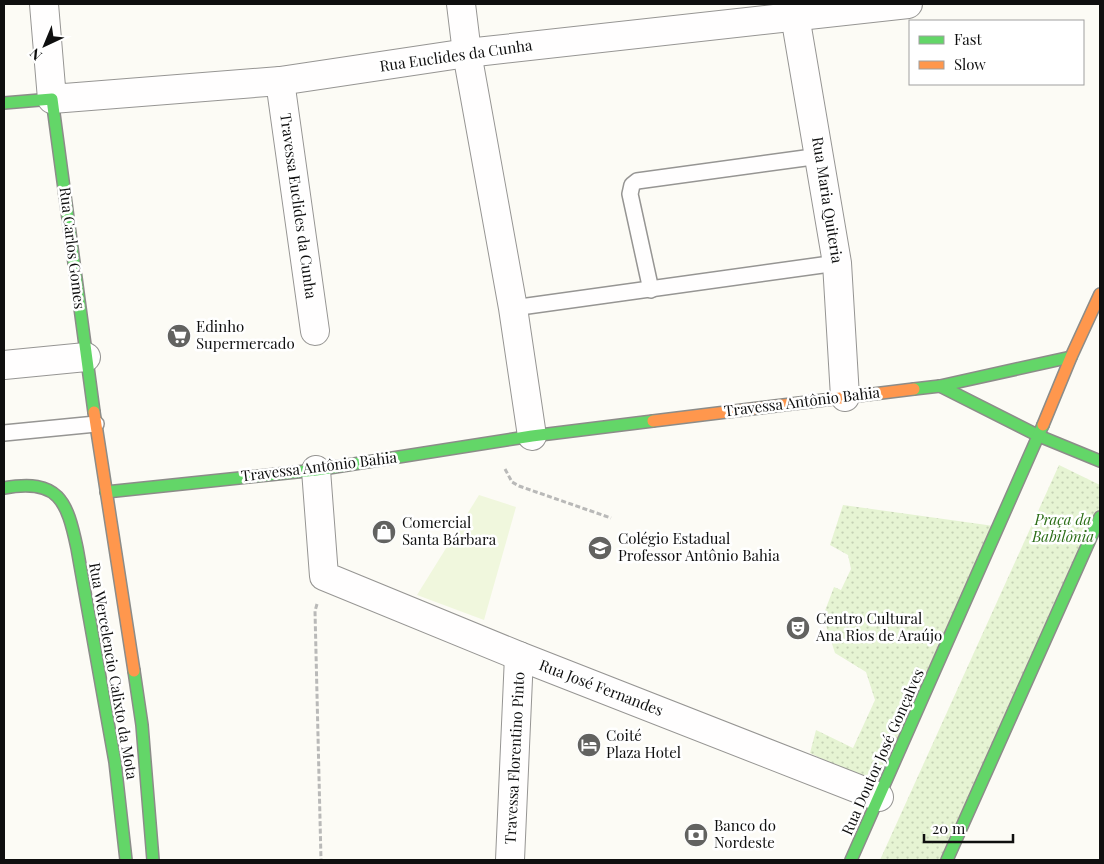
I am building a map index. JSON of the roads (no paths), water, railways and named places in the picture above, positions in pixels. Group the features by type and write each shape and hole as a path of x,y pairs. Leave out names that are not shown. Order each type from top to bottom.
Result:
{"street":[{"name":"Rua Carlos Gomes","path":"44,4 52,99 106,492"},
{"path":"461,4 467,53 513,308 532,436"},
{"name":"Rua Euclides da Cunha","path":"4,103 280,81 467,53 794,11 908,4"},
{"name":"Rua Maria Quiteria","path":"794,11 837,263 845,397"},
{"name":"Travessa Euclides da Cunha","path":"280,81 316,331"},
{"name":"Rua Doutor José Gonçalves","path":"851,860 1100,294"},
{"path":"4,365 86,357"},
{"name":"Travessa Antônio Bahia","path":"106,492 316,470 532,436 940,386 1071,357"},
{"path":"940,386 1039,436 1100,462"},
{"name":"Rua José Fernandes","path":"316,470 324,576 519,656 879,797"},
{"name":"Rua Wercelencio Calixto da Mota","path":"4,488 26,484 40,484 53,493 63,504 68,515 78,552 113,749 126,860"},
{"name":"Rua Wercelencio Calixto da Mota","path":"106,492 142,725 153,860"},
{"path":"947,860 1100,517"},
{"name":"Travessa Florentino Pinto","path":"510,860 519,656"}],"lane":[{"path":"651,290 630,194 632,185 637,181 820,156"},
{"path":"513,308 837,263"},
{"path":"4,433 96,424"}],"place":[{"name":"Edinho Supermercado","path":"179,336"},
{"name":"Comercial Santa Bárbara","path":"384,532"},
{"name":"Colégio Estadual Professor Antônio Bahia","path":"600,548"},
{"name":"Centro Cultural Ana Rios de Araújo","path":"798,628"},
{"name":"Coité Plaza Hotel","path":"589,745"},
{"name":"Banco do Nordeste","path":"696,835"}],"park label":[{"name":"Praça da Babilônia","path":"1063,528"}]}
